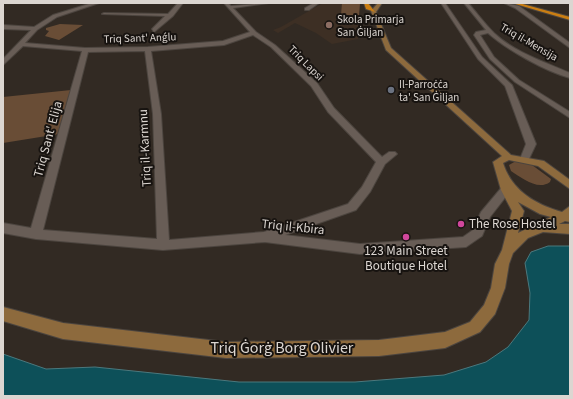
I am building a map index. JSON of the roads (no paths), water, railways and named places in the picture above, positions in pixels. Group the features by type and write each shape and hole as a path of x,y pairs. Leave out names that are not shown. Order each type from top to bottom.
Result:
{"highway":[{"path":"366,3 368,8 373,11"},
{"path":"514,3 570,18"},
{"path":"524,3 570,18"}],"main road":[{"path":"380,3 376,10 373,11 388,49 508,158"},
{"path":"568,215 544,211 523,200 504,184 498,162 508,158 525,159 541,163 570,185"},
{"name":"Triq Ġorġ Borg Olivier","path":"3,314 63,331 226,350 378,348 445,340 475,327 490,309 518,211 504,184"},
{"path":"508,250 524,235 568,215"},
{"path":"540,227 570,229"}],"street":[{"path":"3,63 35,30 55,16 97,3"},
{"path":"154,30 181,3"},
{"name":"Triq Lapsi","path":"226,3 256,34 273,46 314,85 331,110 381,162"},
{"path":"230,7 267,3"},
{"path":"307,9 317,3"},
{"name":"Triq il-Mensija","path":"466,3 490,32 533,58 570,76"},
{"path":"506,3 517,7 570,46"},
{"path":"443,4 480,58 508,85 531,144 525,159"},
{"path":"104,14 170,15"},
{"path":"3,27 35,30"},
{"path":"490,32 478,33 477,35 492,58 518,81 570,116"},
{"name":"Triq Sant' Anǵlu","path":"23,44 85,50 148,49 224,43 256,34"},
{"name":"Triq il-Karmnu","path":"148,49 157,114 163,245"},
{"name":"Triq Sant' Elija","path":"36,234 85,50"},
{"path":"508,85 518,81"},
{"path":"265,237 352,207 366,189 381,162 392,154"},
{"name":"Triq il-Kbira","path":"3,228 36,234 163,245 265,237 360,249 466,242 478,232 481,220 504,184"}],"water":[{"path":"548,246 570,246 570,396 3,396 3,354 46,369 95,367 239,382 355,382 444,375 486,362 508,347 529,320 530,293 525,263 531,252"}],"place":[{"name":"Skola Primarja San Ġiljan","path":"329,25"},
{"name":"Il-Parroċċa ta' San Ġiljan","path":"391,90"},
{"name":"The Rose Hostel","path":"461,224"},
{"name":"123 Main Street Boutique Hotel","path":"406,237"}]}
